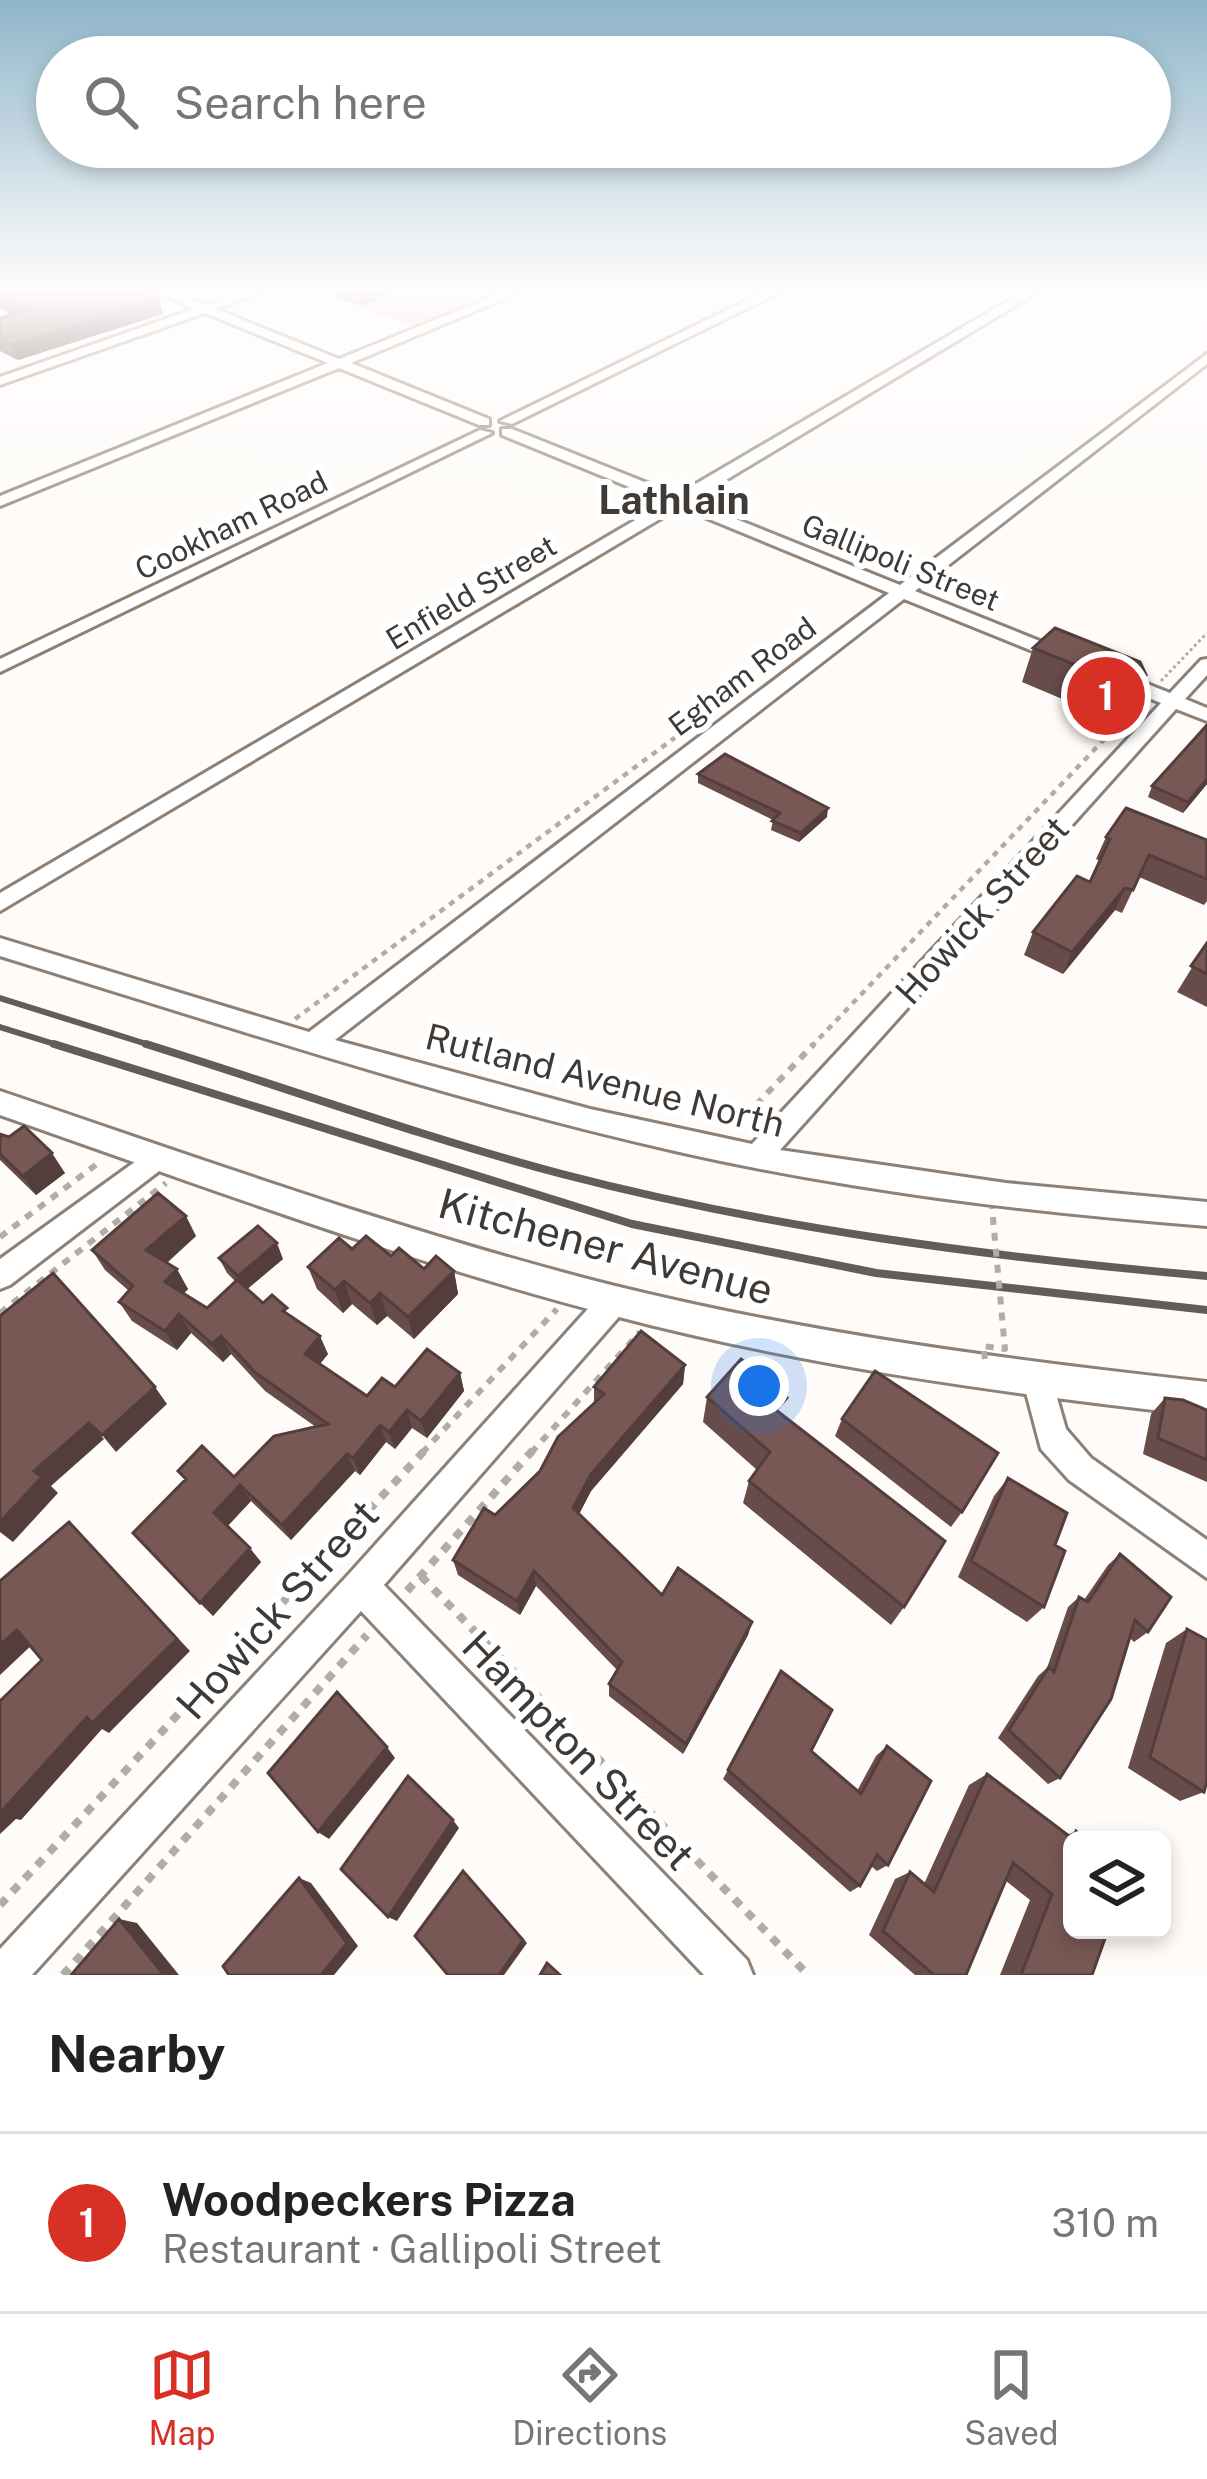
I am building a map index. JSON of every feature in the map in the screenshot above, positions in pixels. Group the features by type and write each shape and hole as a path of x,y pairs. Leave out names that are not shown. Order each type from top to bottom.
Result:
{"street":[{"path":"0,501 288,384"},
{"path":"387,384 484,428 507,427 592,384"},
{"name":"Enfield Street","path":"0,902 877,384"},
{"name":"Egham Road","path":"314,1042 1173,384"},
{"name":"Gallipoli Street","path":"507,427 1207,715"},
{"name":"Cookham Road","path":"0,666 484,428"},
{"name":"Howick Street","path":"757,1157 1162,697 1207,664"},
{"name":"Rutland Avenue North","path":"0,947 544,1108 757,1157 991,1196 1207,1214"},
{"name":"Kitchener Avenue","path":"0,1103 164,1169 614,1301 740,1330 1038,1381 1207,1399"},
{"path":"0,1276 164,1169"},
{"name":"Howick Street","path":"4,1975 374,1600 614,1301"},
{"path":"1038,1381 1052,1438 1080,1469 1207,1561"},
{"name":"Hampton Street","path":"374,1600 732,1975"}],"path":[{"path":"725,1137 1162,697 1207,633"},
{"path":"290,1022 776,662"},
{"path":"0,1237 106,1158"},
{"path":"0,1312 164,1169"},
{"path":"985,1359 983,1346 1005,1349 992,1208"},
{"path":"0,1905 560,1305"},
{"path":"63,1975 374,1600 421,1576 645,1326"},
{"path":"421,1576 808,1975"}],"building":[{"path":"1055,628 1140,662 1146,675 1133,688 1033,648"},
{"path":"1207,725 1207,779 1188,802 1152,786"},
{"path":"725,754 828,808 801,833 772,821 780,813 698,774"},
{"path":"1126,808 1207,840 1207,879 1149,855 1133,890 1125,888 1072,952 1033,932 1077,876 1090,882 1110,839 1106,837"},
{"path":"1207,943 1207,974 1191,966"},
{"path":"24,1126 52,1153 23,1176 0,1154 0,1134 9,1137"},
{"path":"158,1193 186,1216 146,1250 177,1269 165,1282 207,1308 237,1280 263,1303 272,1295 287,1308 283,1311 320,1336 305,1354 367,1396 382,1378 395,1387 427,1349 460,1373 421,1421 407,1410 389,1432 380,1425 353,1458 347,1454 282,1525 240,1485 214,1513 250,1548 200,1603 133,1533 186,1479 178,1471 202,1446 234,1477 274,1436 328,1424 256,1373 221,1336 212,1344 179,1314 165,1331 119,1302 133,1286 92,1250"},
{"path":"258,1226 277,1243 238,1276 219,1258"},
{"path":"366,1236 391,1256 399,1248 424,1269 436,1256 454,1271 408,1317 380,1293 370,1303 344,1281 335,1290 308,1267 339,1238 352,1249"},
{"path":"53,1273 155,1387 102,1435 89,1423 34,1471 42,1477 0,1522 0,1316"},
{"path":"641,1331 685,1365 591,1474 573,1508 662,1595 678,1568 752,1622 686,1744 609,1684 622,1662 534,1571 517,1601 453,1560 484,1508 495,1515 540,1471 558,1437 604,1394 594,1387"},
{"path":"741,1359 787,1398 776,1410 945,1541 904,1607 749,1481 770,1452 707,1397"},
{"path":"875,1371 998,1453 962,1512 842,1419"},
{"path":"1165,1398 1207,1410 1207,1460 1158,1438"},
{"path":"1008,1478 1067,1513 1055,1545 1065,1551 1044,1607 971,1561"},
{"path":"69,1522 177,1639 92,1723 87,1717 0,1813 0,1701 42,1660 17,1630 0,1645 0,1581"},
{"path":"1120,1554 1171,1597 1148,1632 1135,1620 1111,1699 1060,1778 1009,1730 1049,1667 1054,1672 1079,1597 1088,1602"},
{"path":"1187,1629 1207,1640 1204,1792 1150,1757"},
{"path":"781,1671 832,1710 811,1751 861,1794 887,1746 931,1781 888,1865 877,1855 860,1886 728,1770"},
{"path":"337,1692 387,1747 318,1832 268,1773"},
{"path":"987,1774 1063,1831 1063,1939 1105,1939 1092,1975 1021,1975 1052,1894 1013,1863 966,1975 934,1975 883,1931 910,1872 934,1892"},
{"path":"408,1776 453,1820 388,1917 341,1869"},
{"path":"463,1871 523,1940 499,1975 448,1975 415,1936"},
{"path":"299,1878 347,1943 321,1975 229,1975 223,1966"},
{"path":"119,1919 164,1975 71,1975"},
{"path":"547,1963 560,1975 540,1975"}],"railway":[{"path":"0,998 156,1047"},
{"path":"0,1027 64,1047"},
{"path":"54,1044 632,1224 876,1273 1207,1310"},
{"path":"146,1044 457,1144 641,1193 882,1238 1207,1276"}],"place":[{"name":"Woodpeckers Pizza","path":"1106,696"}],"district":[{"name":"Lathlain","path":"674,500"}]}
